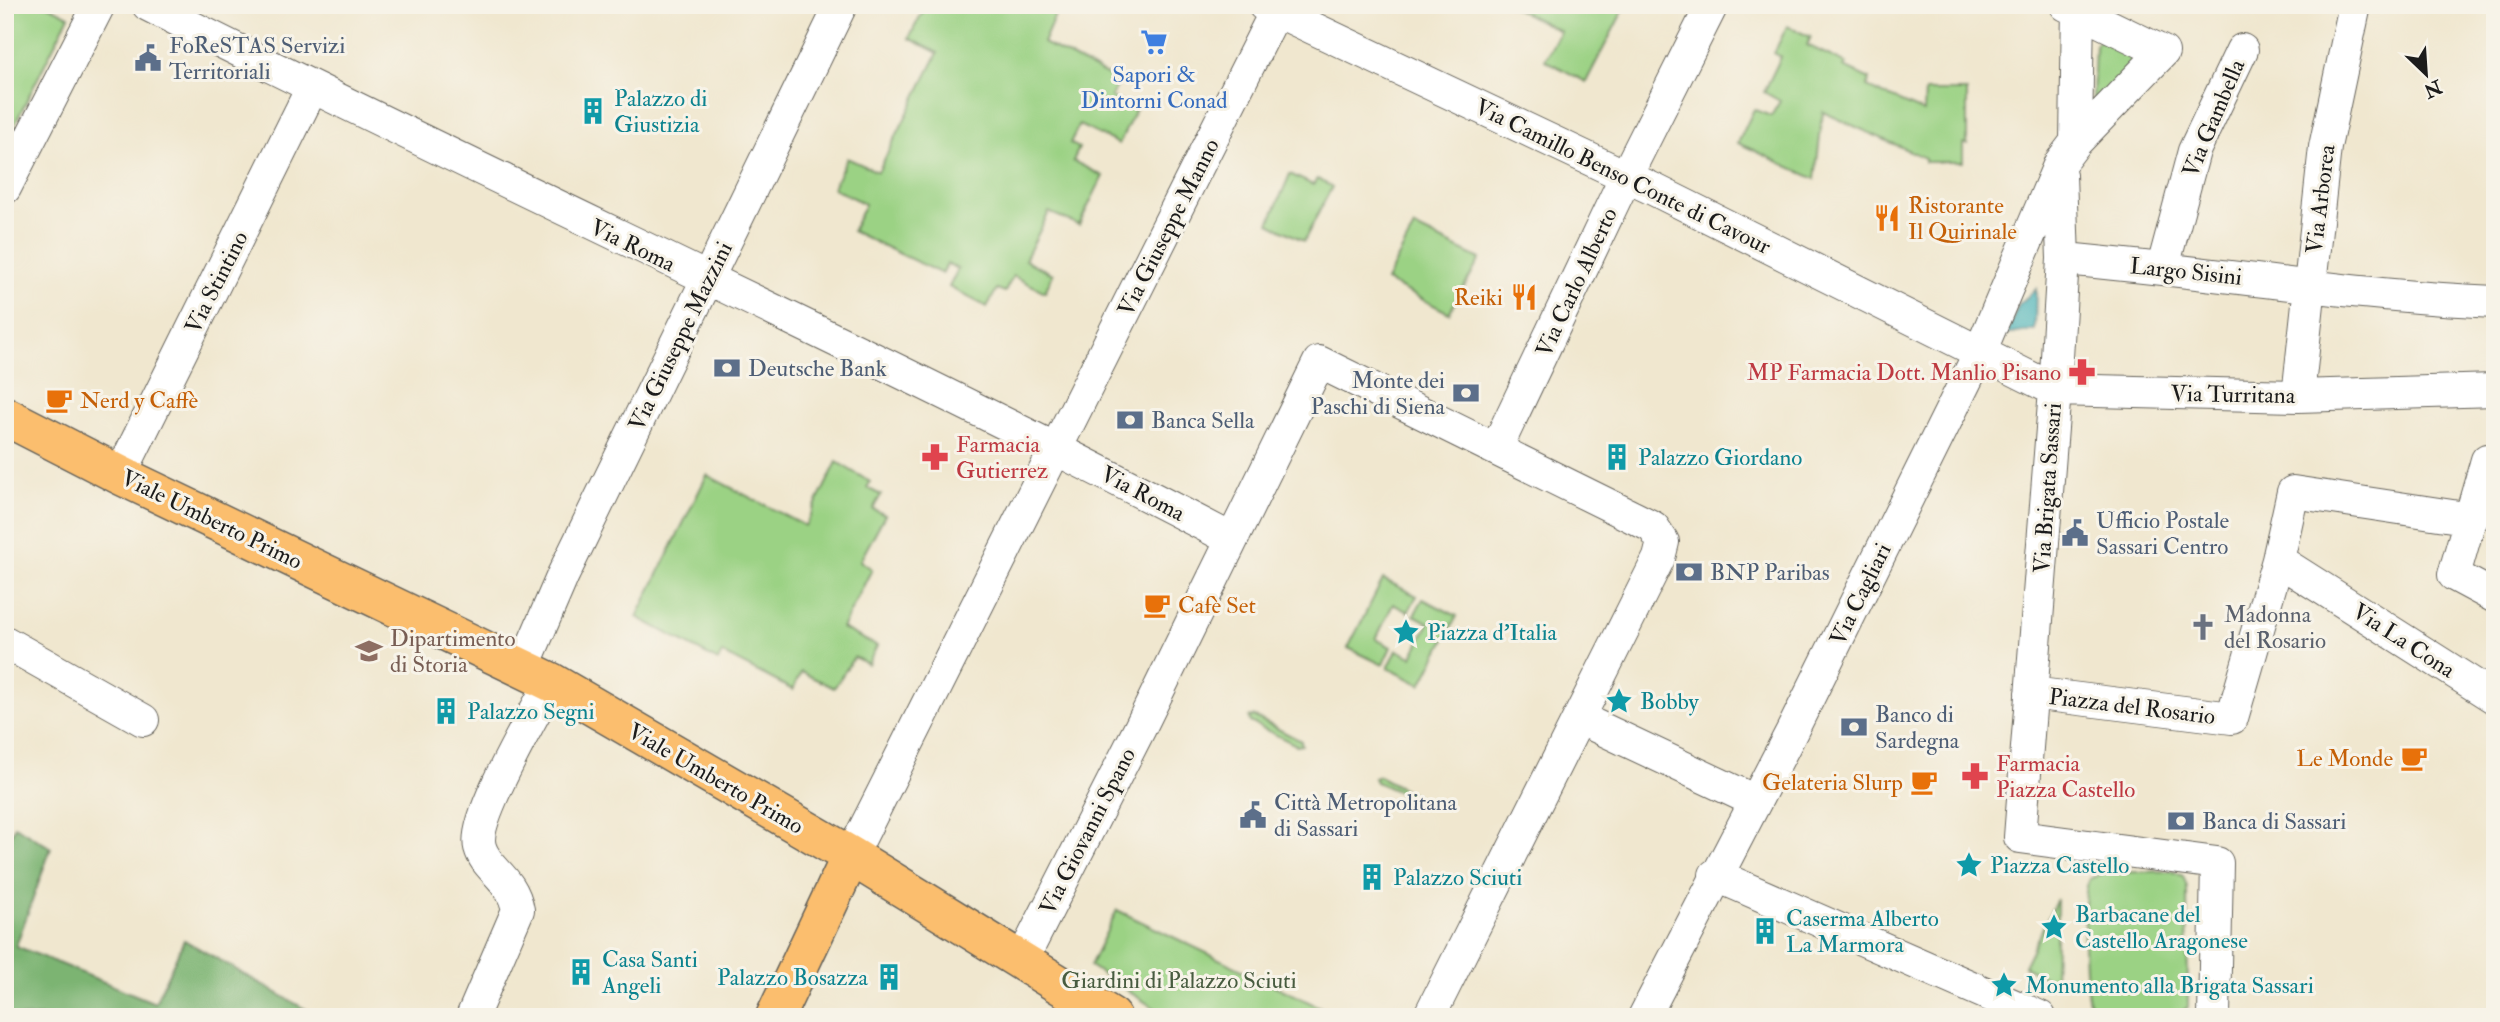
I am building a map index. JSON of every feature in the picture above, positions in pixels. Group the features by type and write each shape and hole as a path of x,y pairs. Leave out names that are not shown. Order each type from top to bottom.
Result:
{"main road":[{"name":"Viale Umberto Primo","path":"5,416 120,475 537,675 851,856 1112,1017"},
{"path":"775,1017 851,856"}],"street":[{"path":"5,188 99,5"},
{"name":"Via Roma","path":"148,5 313,88 1058,448 1231,539"},
{"name":"Via Giuseppe Mazzini","path":"472,1017 518,910 515,892 480,851 477,834 537,675 563,575 841,5"},
{"name":"Via Carlo Alberto","path":"1497,447 1626,176 1712,5"},
{"name":"Via Arborea","path":"2298,396 2325,147 2355,5"},
{"name":"Via Camillo Benso Conte di Cavour","path":"1273,7 1626,176 1980,352"},
{"name":"Via Giuseppe Manno","path":"851,856 1058,448 1273,7"},
{"name":"Via Brigata Sassari","path":"2068,153 2163,52 2074,7 2055,390 2020,837 2217,863 2214,1017"},
{"name":"Via Gambella","path":"2163,267 2194,151 2242,50"},
{"name":"Via Stintino","path":"120,475 313,88"},
{"name":"Via Cagliari","path":"1644,1017 1715,874 1755,802 1980,352 2068,153"},
{"name":"Largo Sisini","path":"2063,259 2163,267 2428,299 2495,302"},
{"name":"Via Turritana","path":"1980,352 2055,390 2298,396 2495,390"},
{"path":"1231,539 1319,362 1497,447 1653,527 1663,542 1659,558 1581,719 1429,1017"},
{"path":"2495,460 2487,460 2454,575 2495,597"},
{"path":"2278,560 2293,492 2472,519"},
{"name":"Via Giovanni Spano","path":"1022,960 1152,703 1231,539"},
{"name":"Piazza del Rosario","path":"2031,693 2232,718 2278,560"},
{"name":"Via La Cona","path":"2278,560 2495,698"},
{"path":"5,642 142,720"},
{"path":"1581,719 1755,802"},
{"path":"1715,874 2039,1017"}],"green space":[{"path":"5,5 47,5 69,16 5,144"},
{"path":"926,5 1039,5 1055,15 1043,43 1119,81 1111,97 1136,109 1119,144 1079,125 1070,143 1079,148 1073,161 1103,176 1079,225 1049,212 1025,260 1053,274 1045,292 1013,276 1005,292 997,289 987,307 949,287 958,269 947,264 942,274 852,231 865,204 833,188 847,158 878,172 938,53 909,38"},
{"path":"1509,5 1626,5 1586,82 1545,60 1560,31"},
{"path":"1787,26 1811,37 1807,45 1847,64 1844,67 1870,79 1867,87 1924,112 1925,91 1967,91 1967,144 1963,144 1963,162 1925,162 1925,158 1823,112 1815,179 1738,143 1754,109 1771,116 1780,101 1764,92 1781,57 1774,53"},
{"path":"2105,35 2132,49 2133,58 2129,72 2101,101 2093,99 2095,45"},
{"path":"1290,174 1313,185 1318,179 1332,187 1304,241 1269,223"},
{"path":"1414,227 1480,259 1449,313 1386,281"},
{"path":"837,462 870,482 867,488 881,495 873,509 885,515 860,561 872,569 842,628 877,646 868,664 854,657 834,688 801,672 793,690 722,653 718,661 637,617 707,475 805,526"},
{"path":"1383,579 1417,596 1408,612 1393,604 1376,639 1391,647 1383,665 1348,648"},
{"path":"1423,599 1457,616 1421,685 1388,668 1397,650 1412,657 1429,623 1414,615"},
{"path":"1253,716 1301,741 1302,745 1298,746 1250,722 1249,718"},
{"path":"1379,776 1426,801 1428,805 1376,782 1374,778"},
{"path":"15,826 51,848 16,946 155,1003 184,940 319,1017 5,1017 5,845"},
{"path":"2172,871 2183,876 2187,887 2188,1007 2178,1017 2095,1017 2087,992 2084,950 2086,890 2089,879 2104,873"},
{"path":"2057,899 2055,983 2024,966"},
{"name":"Giardini di Palazzo Sciuti","path":"1117,910 1340,1017 1168,1017 1090,966"}],"water":[{"path":"2036,289 2035,330 2006,335 2019,304"}],"place":[{"name":"Sapori & Dintorni Conad","path":"1154,42"},
{"name":"FoReSTAS Servizi Territoriali","path":"148,58"},
{"name":"Palazzo di Giustizia","path":"593,111"},
{"name":"Ristorante Il Quirinale","path":"1887,218"},
{"name":"Reiki","path":"1524,297"},
{"name":"Deutsche Bank","path":"727,368"},
{"name":"MP Farmacia Dott. Manlio Pisano","path":"2082,372"},
{"name":"Monte dei Paschi di Siena","path":"1466,393"},
{"name":"Nerd y Caffè","path":"59,400"},
{"name":"Banca Sella","path":"1130,420"},
{"name":"Farmacia Gutierrez","path":"935,457"},
{"name":"Palazzo Giordano","path":"1617,457"},
{"name":"Ufficio Postale Sassari Centro","path":"2075,533"},
{"name":"BNP Paribas","path":"1689,572"},
{"name":"Cafè Set","path":"1157,605"},
{"name":"Madonna del Rosario","path":"2203,627"},
{"name":"Piazza d'Italia","path":"1406,632"},
{"name":"Dipartimento di Storia","path":"369,651"},
{"name":"Bobby","path":"1619,701"},
{"name":"Palazzo Segni","path":"446,711"},
{"name":"Banco di Sardegna","path":"1854,727"},
{"name":"Le Monde","path":"2414,758"},
{"name":"Farmacia Piazza Castello","path":"1975,776"},
{"name":"Gelateria Slurp","path":"1924,782"},
{"name":"Città Metropolitana di Sassari","path":"1253,815"},
{"name":"Banca di Sassari","path":"2181,821"},
{"name":"Piazza Castello","path":"1969,865"},
{"name":"Palazzo Sciuti","path":"1372,877"},
{"name":"Barbacane del Castello Aragonese","path":"2054,927"},
{"name":"Caserma Alberto La Marmora","path":"1765,931"},
{"name":"Casa Santi Angeli","path":"581,972"},
{"name":"Palazzo Bosazza","path":"889,977"},
{"name":"Monumento alla Brigata Sassari","path":"2004,985"}]}
